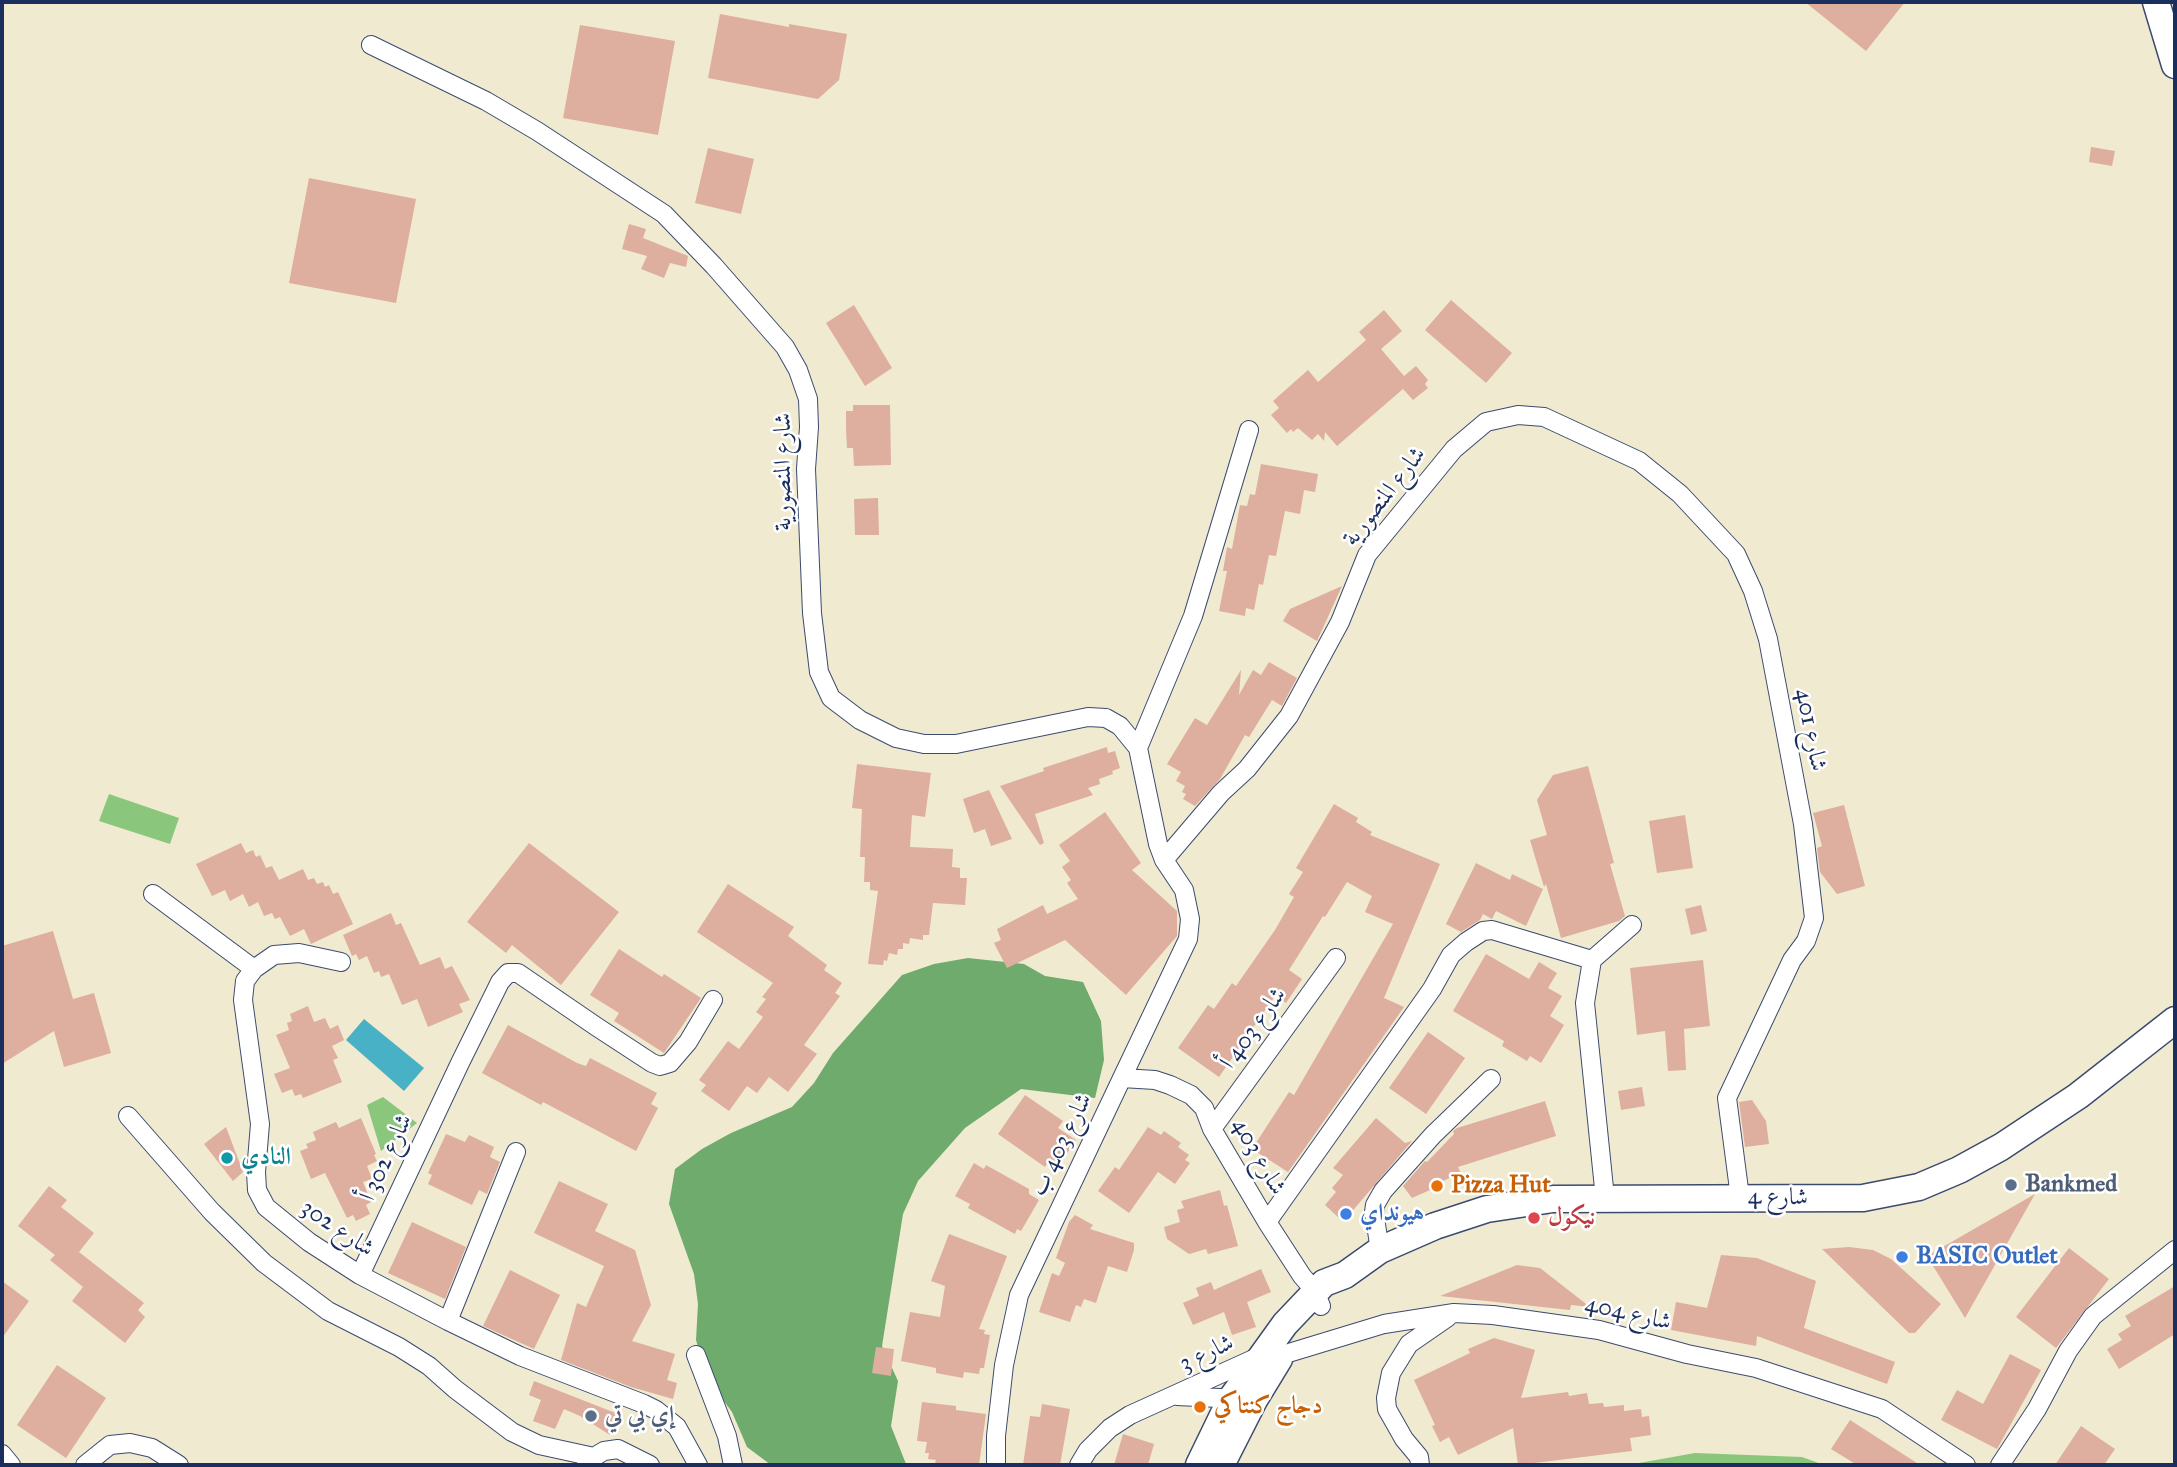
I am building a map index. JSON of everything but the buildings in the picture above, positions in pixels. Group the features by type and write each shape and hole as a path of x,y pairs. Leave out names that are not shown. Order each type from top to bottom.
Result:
{"main road":[{"path":"2156,2 2175,65"},
{"name":"شارع 4","path":"1199,1465 1271,1355 1284,1324 1318,1298 1324,1283 1345,1275 1380,1250 1435,1226 1487,1209 1553,1199 1863,1198 1919,1187 1959,1170 2001,1147 2078,1096 2175,1020"},
{"name":"شارع 4","path":"1221,1465 1242,1399"}],"street":[{"name":"شارع المنصورية","path":"371,45 486,101 664,214 785,347 808,399 806,469 812,613 819,672 831,698 860,720 896,738 923,744 956,744 1088,717 1106,718 1120,726 1138,748"},
{"name":"شارع 401","path":"1486,422 1518,415 1544,417 1639,461 1680,494 1736,554 1753,591 1768,639 1794,774 1814,918 1806,941 1791,960 1727,1098 1740,1197"},
{"name":"شارع المنصورية","path":"1164,860 1221,793 1247,769 1289,716 1340,622 1367,555 1454,449 1486,422"},
{"path":"1164,860 1158,844 1138,748 1193,616 1249,430"},
{"name":"شارع 403 ب","path":"996,1465 996,1436 1004,1365 1019,1295 1188,939 1190,919 1184,890 1164,860"},
{"path":"153,894 254,969 274,955 299,953 341,962"},
{"path":"1605,1198 1585,1003 1592,960 1632,925"},
{"path":"1267,1222 1432,989 1451,955 1466,942 1483,931 1492,930 1592,960"},
{"name":"شارع 403 أ","path":"1212,1129 1336,958"},
{"name":"شارع 302","path":"254,969 245,981 243,1000 260,1124 257,1190 266,1207 360,1275 520,1356 644,1404 666,1417 677,1427 698,1465"},
{"name":"شارع 302 أ","path":"360,1275 460,1063 500,982 508,973 518,973 587,1021 660,1066 670,1063 688,1042 713,1000"},
{"name":"شارع 403","path":"1122,1078 1155,1080 1191,1095 1204,1108 1212,1129 1267,1222 1318,1298"},
{"path":"1380,1250 1374,1212 1383,1191 1433,1135 1491,1079"},
{"path":"128,1116 212,1212 264,1263 328,1311 399,1347 429,1366 512,1432 539,1445 590,1461 604,1451 618,1449 650,1465"},
{"path":"448,1321 516,1152"},
{"path":"2000,1465 2037,1409 2067,1351 2093,1316 2175,1250"},
{"path":"1420,1465 1419,1457 1404,1439 1387,1409 1386,1398 1391,1373 1409,1344 1454,1313"},
{"name":"شارع 404","path":"1271,1355 1384,1324 1454,1313 1493,1315 1599,1330 1687,1354 1756,1368 1882,1409 1966,1465"},
{"path":"696,1355 727,1436 733,1465"},
{"name":"شارع 3","path":"1079,1465 1088,1450 1110,1428 1130,1415 1271,1355"},
{"name":"شارع 3","path":"1174,1396 1242,1399"},
{"path":"85,1465 110,1445 130,1443 152,1448 180,1465"},
{"path":"2,1454 11,1465"}],"green space":[{"path":"109,794 179,818 170,844 99,821"},
{"path":"968,958 1024,964 1045,976 1083,982 1101,1021 1104,1060 1095,1098 1021,1089 965,1128 918,1181 903,1214 882,1346 898,1381 891,1426 906,1464 909,1465 771,1465 747,1447 732,1412 707,1378 696,1340 698,1304 694,1274 669,1204 675,1169 702,1149 731,1133 792,1107 814,1083 833,1053 902,975 934,964"},
{"path":"383,1097 417,1123 381,1151 367,1105"},
{"path":"1695,1453 1802,1457 1824,1465 1628,1465"}],"water":[{"path":"364,1019 424,1068 404,1091 346,1040"}],"place":[{"name":"النادي","path":"227,1158"},
{"name":"Bankmed","path":"2011,1185"},
{"name":"Pizza Hut","path":"1437,1186"},
{"name":"هيونداي","path":"1346,1214"},
{"name":"نيكول","path":"1534,1218"},
{"name":"BASIC Outlet","path":"1902,1257"},
{"name":"دجاج كنتاكي","path":"1200,1407"},
{"name":"إي بي تي","path":"591,1416"}]}
